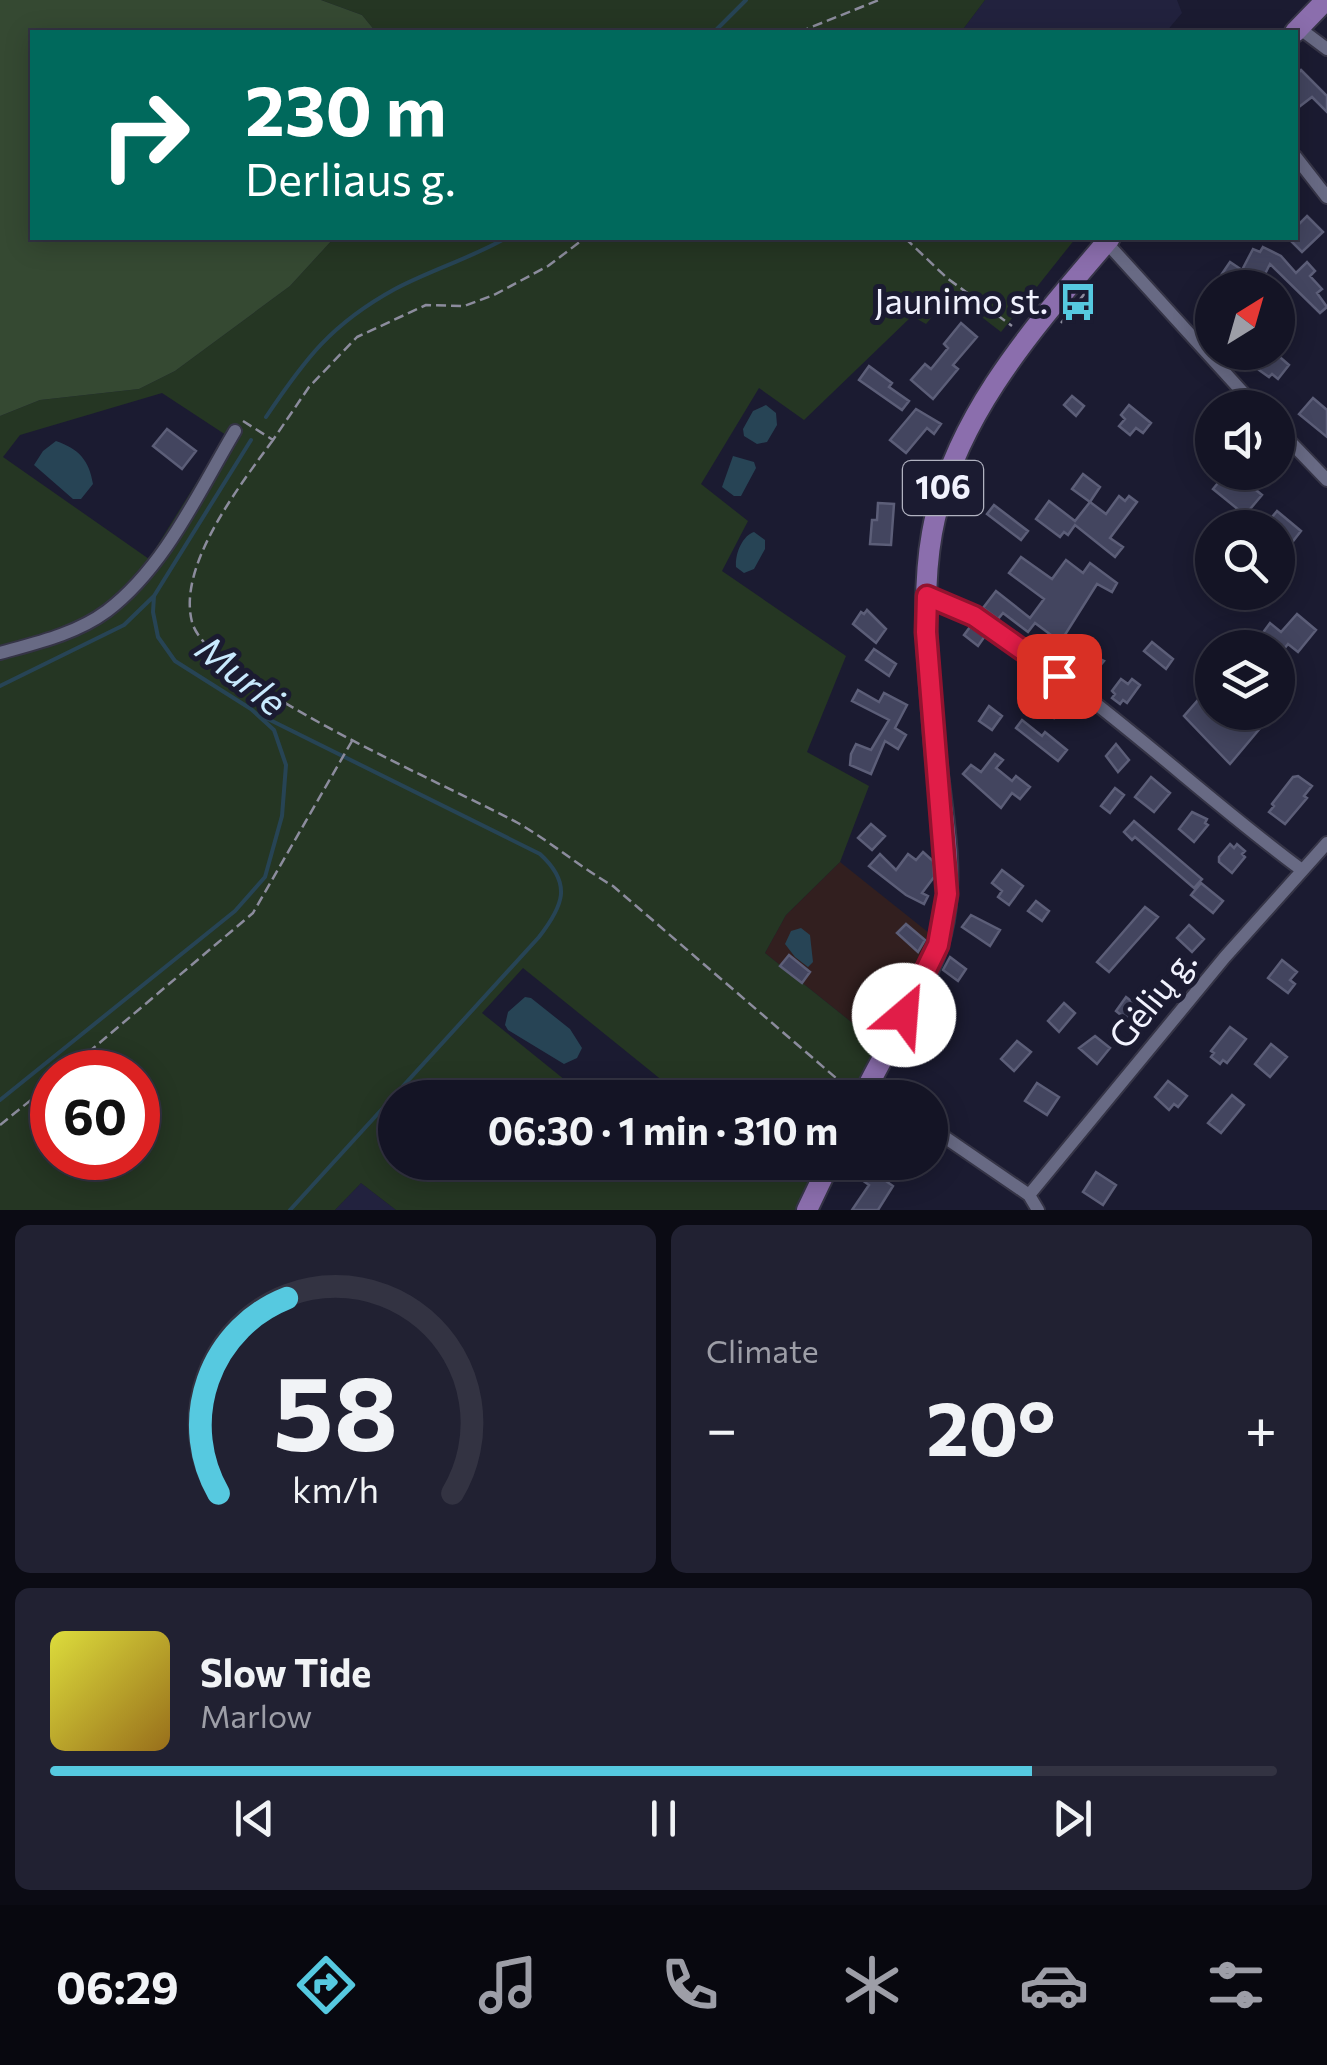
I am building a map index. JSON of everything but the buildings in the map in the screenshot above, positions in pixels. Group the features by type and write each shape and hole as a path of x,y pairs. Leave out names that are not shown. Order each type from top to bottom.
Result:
{"main road":[{"path":"1297,30 1326,0"},
{"name":"106","path":"870,1080 932,960 944,914 947,873 926,632 932,534 939,500 967,428 1004,371 1108,240"},
{"path":"807,1210 821,1180"}],"street":[{"path":"1298,31 1327,49"},
{"path":"1298,160 1327,197"},
{"path":"1108,240 1241,390"},
{"path":"0,654 58,637 104,613 140,582 236,431"},
{"path":"1295,447 1327,480"},
{"path":"927,596 974,616 1034,656 1134,732 1244,827 1302,870"},
{"name":"Gėlių g.","path":"1028,1196 1226,957 1327,843"},
{"path":"948,1140 1028,1196 1038,1210"}],"path":[{"path":"804,30 879,0"},
{"path":"582,240 548,266 494,295 464,306 426,305 356,336 309,387 213,530 189,603 193,627 208,649 239,675 352,740 518,823 612,886 847,1080"},
{"path":"908,240 947,278 1012,326"},
{"path":"1062,323 1093,280"},
{"path":"252,426 273,440"},
{"path":"91,1050 253,913 352,740"},
{"path":"0,1125 30,1100"}],"shaded area":[{"path":"985,0 1177,0 1182,13 1168,30 962,30"},
{"path":"840,862 934,937 880,1045 765,953 786,915"},
{"path":"361,1183 396,1210 335,1210"}],"green space":[{"path":"0,0 321,0 362,15 374,30 30,30 30,240 332,240 290,286 175,371 139,389 40,400 0,416"},
{"path":"321,0 985,0 962,30 374,30 362,15"},
{"path":"332,240 1074,240 1001,332 952,294 926,324 912,316 804,420 759,388 701,484 748,521 722,571 846,656 807,752 869,786 840,862 786,915 765,953 880,1045 862,1080 662,1080 523,968 482,1013 565,1080 378,1080 378,1180 814,1180 799,1210 396,1210 361,1183 335,1210 0,1210 0,416 40,400 139,389 175,371 290,286","holes":["162,393 226,435 149,559 3,457 20,435"]}],"water":[{"path":"766,405 776,413 777,425 767,442 757,444 744,436 743,429 753,411"},
{"path":"56,441 77,452 89,468 93,484 81,499 73,499 34,465"},
{"path":"733,456 754,462 756,468 741,496 722,487"},
{"path":"754,532 765,540 765,549 754,569 744,573 736,567 737,557 743,541"},
{"path":"801,928 810,935 813,962 808,967 785,944 791,931"},
{"path":"525,997 570,1029 582,1048 577,1058 564,1064 508,1030 508,1012"}],"waterway":[{"name":"Murlė","path":"716,30 746,0"},
{"name":"Murlė","path":"266,417 307,360 353,316 395,289 502,240"},
{"name":"Murlė","path":"0,1100 235,911 265,877 282,816 286,765 274,730 251,709 175,661 158,637 153,612 154,596 251,440"},
{"path":"0,686 124,625 154,596"},
{"path":"260,715 540,854 561,885 559,905 539,937 290,1210"}],"place":[{"name":"Jaunimo st.","path":"1078,302"}],"route":[{"path":"904,1015 938,945 947,894 926,632 927,596 974,616 1059,676"}]}
